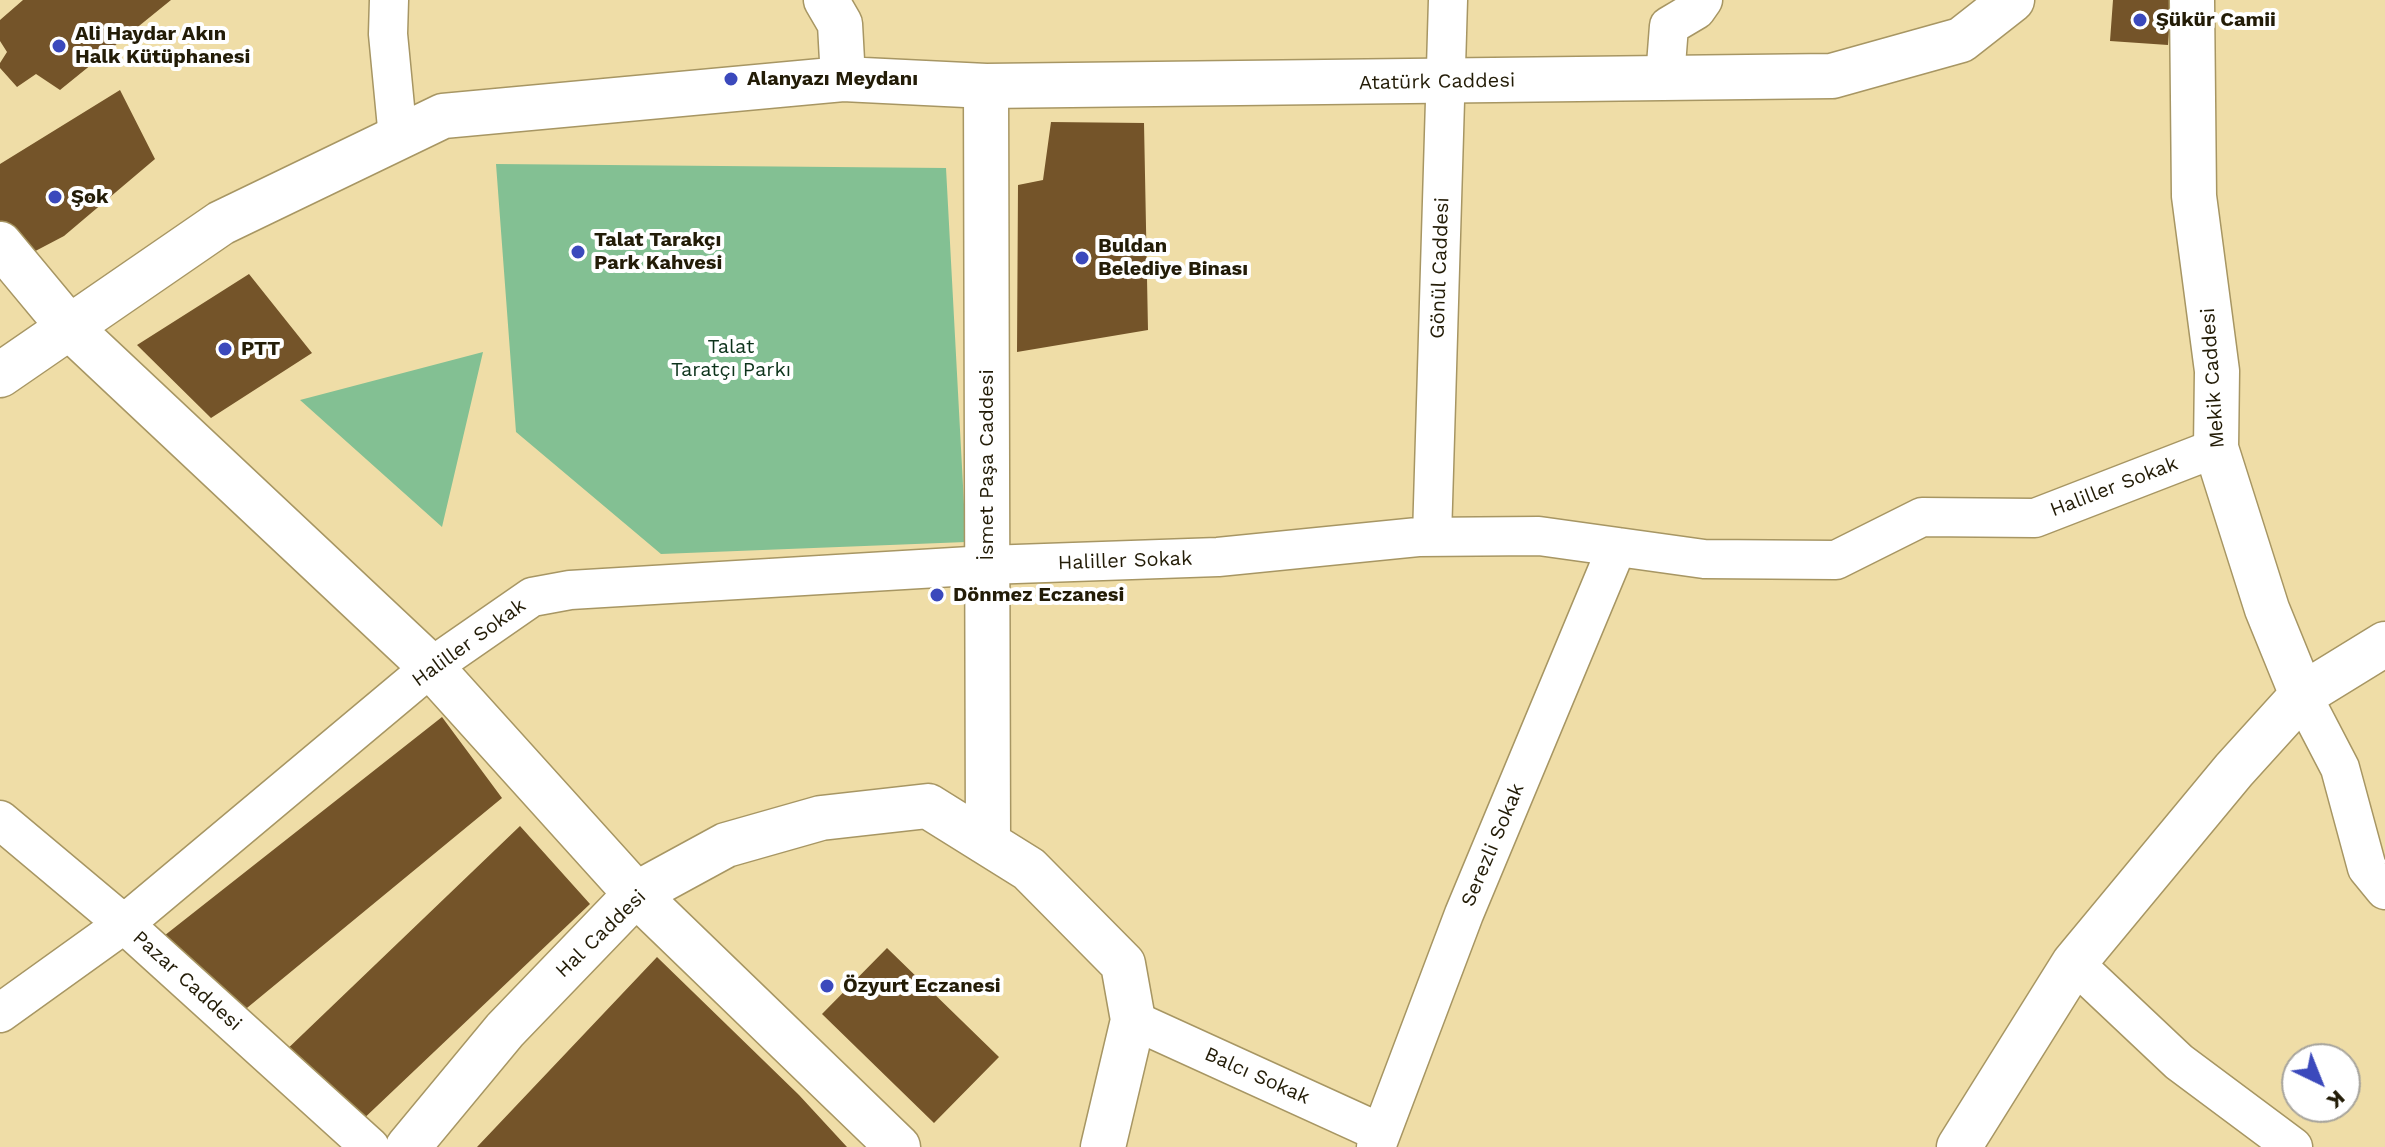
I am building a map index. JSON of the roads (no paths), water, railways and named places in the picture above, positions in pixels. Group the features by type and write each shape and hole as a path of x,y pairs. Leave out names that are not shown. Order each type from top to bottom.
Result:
{"street":[{"path":"389,0 388,34 398,138"},
{"path":"826,0 840,24 843,79"},
{"name":"Gönül Caddesi","path":"1432,537 1448,0"},
{"path":"1665,78 1669,26 1696,10 1703,0"},
{"name":"Atatürk Caddesi","path":"0,375 221,223 443,116 843,79 986,86 1832,76 1961,40 2012,0"},
{"name":"Mekik Caddesi","path":"2192,0 2194,196 2217,371 2216,448 2267,609 2302,695"},
{"name":"İsmet Paşa Caddesi","path":"986,86 988,843"},
{"path":"0,244 69,327 431,667 636,894 898,1147"},
{"name":"Haliller Sokak","path":"0,1013 124,924 431,667 532,597 570,590 987,565 1218,557 1432,537 1539,536 1704,559 1836,560 1922,517 2035,518 2216,448"},
{"name":"Serezli Sokak","path":"1378,1140 1464,914 1617,547"},
{"path":"1959,1147 2074,963 2234,770 2302,695 2385,644"},
{"path":"2302,695 2340,768 2367,868 2385,890"},
{"name":"Hal Caddesi","path":"408,1147 505,1030 636,894 726,845 821,818 928,806 1029,869 1123,964 1133,1020"},
{"name":"Pazar Caddesi","path":"0,820 124,924 370,1147"},
{"path":"2074,963 2179,1062 2293,1147"},
{"path":"1103,1147 1133,1020"},
{"name":"Balcı Sokak","path":"1133,1020 1378,1140"}],"place":[{"name":"Şükür Camii","path":"2140,20"},
{"name":"Ali Haydar Akın Halk Kütüphanesi","path":"59,46"},
{"name":"Alanyazı Meydanı","path":"731,79"},
{"name":"Şok","path":"55,197"},
{"name":"Talat Tarakçı Park Kahvesi","path":"578,252"},
{"name":"Buldan Belediye Binası","path":"1082,258"},
{"name":"PTT","path":"225,349"},
{"name":"Dönmez Eczanesi","path":"937,595"},
{"name":"Özyurt Eczanesi","path":"827,986"}],"park label":[{"name":"Talat Taratçı Parkı","path":"731,358"}]}
